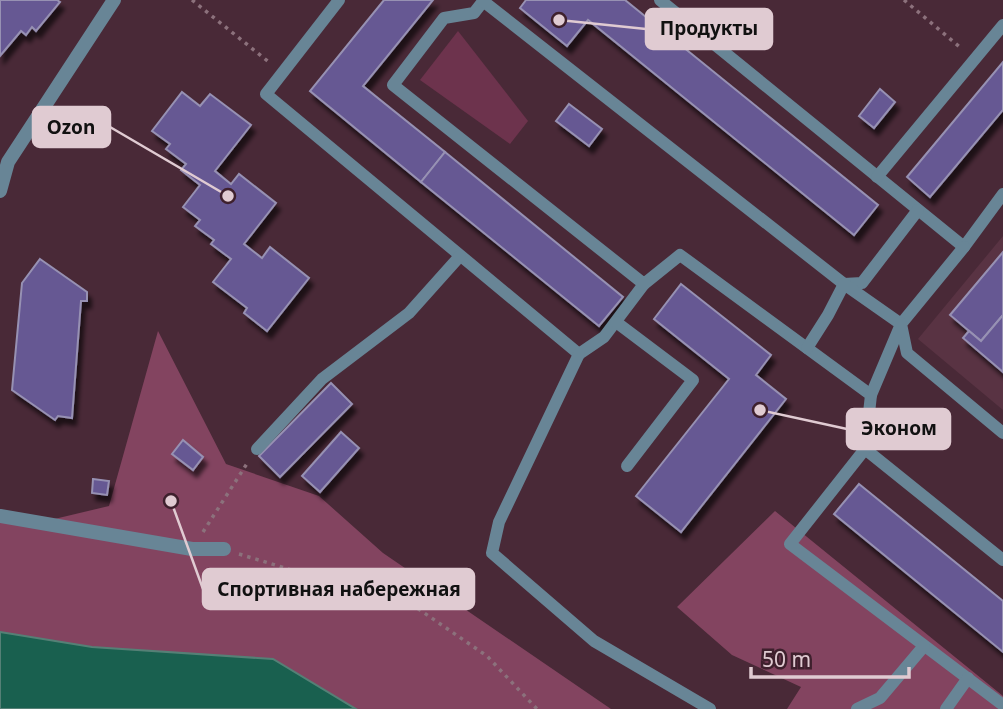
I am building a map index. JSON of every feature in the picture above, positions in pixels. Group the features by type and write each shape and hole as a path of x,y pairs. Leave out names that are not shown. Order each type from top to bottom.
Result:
{"street":[{"path":"0,191 4,160 114,0"},
{"path":"0,516 192,549 224,549"}],"lane":[{"path":"339,0 266,94 579,354"},
{"path":"644,284 393,85 444,18 474,13 484,0 844,284 901,324 907,353 1003,432"},
{"path":"660,0 964,247"},
{"path":"877,177 1003,25"},
{"path":"1003,194 901,324 871,395 865,449 790,544 1003,705"},
{"path":"844,284 862,283 918,211"},
{"path":"710,709 594,641 492,553 499,522 579,354 604,338 644,284 680,254 871,395"},
{"path":"257,449 322,379 409,313 460,256"},
{"path":"807,348 844,284"},
{"path":"616,322 693,380 627,466"},
{"path":"865,449 1003,561"},
{"path":"857,709 880,698 924,646"},
{"path":"946,709 968,678"}],"path":[{"path":"192,0 283,73"},
{"path":"904,0 974,60"},
{"path":"192,549 257,449"},
{"path":"224,549 418,608 487,656 537,709"}],"shaded area":[{"path":"458,31 528,121 510,144 420,80"},
{"path":"1003,236 1003,410 918,339"},
{"path":"158,331 226,464 319,496 383,553 611,709 356,709 92,647 0,632 0,517 46,521 109,506"},
{"path":"775,511 1003,696 1003,709 787,709 801,687 732,655 677,607"},
{"path":"0,632 92,647 273,659 356,709 0,709"}],"building":[{"path":"0,0 60,2 36,31 32,27 26,35 21,31 0,56"},
{"path":"384,0 433,0 363,86 445,152 421,182 310,91"},
{"path":"526,0 625,0 878,205 854,235 588,20 567,46 520,8"},
{"path":"1003,62 1003,110 930,197 907,177"},
{"path":"880,89 895,102 874,128 859,116"},
{"path":"182,92 200,106 210,94 251,125 215,171 231,184 239,174 276,203 244,244 262,258 270,247 309,278 267,331 244,313 247,308 213,282 231,259 211,244 214,240 195,226 200,220 183,207 200,185 181,170 186,164 166,149 170,144 152,131"},
{"path":"569,104 602,129 589,146 556,121"},
{"path":"445,152 623,297 599,326 421,182"},
{"path":"1003,252 1003,315 981,341 950,315"},
{"path":"40,259 87,292 87,301 81,301 72,418 58,416 55,420 12,390 22,283"},
{"path":"681,284 771,355 756,375 786,399 681,532 636,496 729,379 654,319"},
{"path":"1003,315 1003,372 963,338 969,331 981,341"},
{"path":"331,383 352,404 280,477 259,456"},
{"path":"341,432 359,448 320,492 302,476"},
{"path":"183,440 203,457 193,470 172,454"},
{"path":"93,479 109,481 107,495 92,493"},
{"path":"859,484 1003,601 1003,652 834,514"}],"place":[{"name":"Продукты","path":"559,20"},
{"name":"Ozon","path":"228,196"},
{"name":"Эконом","path":"760,410"},
{"name":"Спортивная набережная","path":"171,501"}]}
